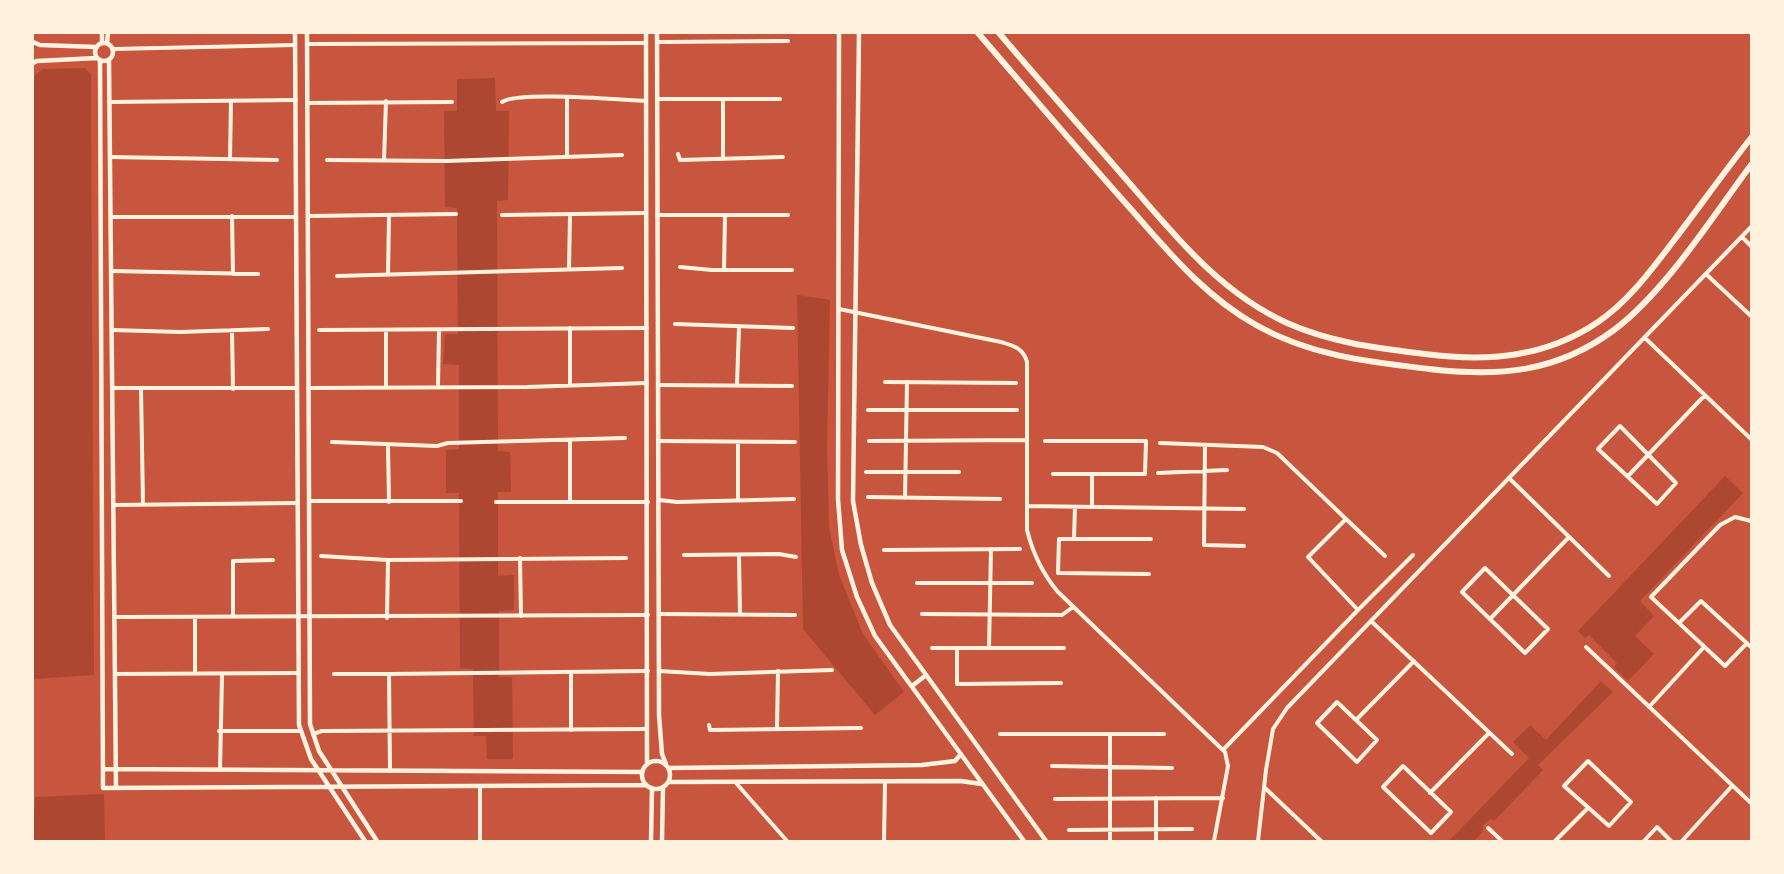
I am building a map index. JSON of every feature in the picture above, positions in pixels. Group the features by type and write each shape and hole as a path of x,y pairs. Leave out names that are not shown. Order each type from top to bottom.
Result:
{"main road":[{"path":"978,33 1180,265 1219,302 1257,326 1295,344 1342,358 1377,364 1459,373 1504,373 1543,366 1576,354 1616,329 1652,295 1751,165"},
{"path":"999,33 1174,235 1221,282 1237,294 1287,322 1324,338 1368,348 1452,358 1499,359 1534,352 1576,336 1609,314 1636,289 1751,138"}],"street":[{"path":"102,33 102,44"},
{"path":"108,33 98,59 103,788 646,785 652,788 663,788"},
{"path":"295,33 300,731 307,751 365,841"},
{"path":"307,33 310,724 312,735 331,771 377,841"},
{"path":"646,33 648,764"},
{"path":"657,33 659,715 662,754 667,766 669,782"},
{"path":"736,33 736,41"},
{"path":"839,33 838,499 842,549 857,597 875,636 1024,841"},
{"path":"859,33 853,501 861,545 872,584 890,626 1046,841"},
{"path":"657,42 788,41"},
{"path":"33,42 40,45 102,44 113,49 296,45"},
{"path":"307,44 646,43"},
{"path":"113,49 109,60 116,788"},
{"path":"33,63 37,61 109,60"},
{"path":"502,102 514,99 567,98 646,101"},
{"path":"567,98 567,157"},
{"path":"657,99 780,99"},
{"path":"723,99 723,159"},
{"path":"110,102 296,100"},
{"path":"230,159 231,101"},
{"path":"384,160 386,102"},
{"path":"307,103 452,102"},
{"path":"646,127 657,127"},
{"path":"296,131 307,131"},
{"path":"678,154 680,160 783,157"},
{"path":"327,160 446,161 622,155"},
{"path":"110,158 277,160"},
{"path":"502,215 646,213"},
{"path":"111,217 456,214"},
{"path":"569,269 570,214"},
{"path":"724,214 724,270"},
{"path":"657,215 788,215"},
{"path":"232,216 233,274"},
{"path":"388,275 389,216"},
{"path":"1258,841 1274,729 1287,708 1751,227"},
{"path":"1742,237 1751,246"},
{"path":"647,243 657,243"},
{"path":"101,245 111,246"},
{"path":"680,267 724,270 792,270"},
{"path":"337,276 622,268"},
{"path":"111,271 258,274"},
{"path":"1706,274 1751,316"},
{"path":"839,309 1018,347 1027,362 1027,530 1043,575 1073,607 1223,750 1228,766 1214,841"},
{"path":"675,324 739,328 793,328"},
{"path":"570,328 570,386"},
{"path":"319,330 648,328"},
{"path":"737,384 739,328"},
{"path":"112,330 268,329"},
{"path":"232,330 234,389"},
{"path":"438,387 439,330"},
{"path":"386,331 386,388"},
{"path":"1646,338 1751,438"},
{"path":"648,357 657,357"},
{"path":"885,382 1016,383"},
{"path":"905,498 907,382"},
{"path":"112,388 386,388 648,383"},
{"path":"658,385 792,386"},
{"path":"141,389 143,504"},
{"path":"1628,477 1705,395"},
{"path":"868,410 1017,410"},
{"path":"1620,426 1676,483 1657,504 1628,477 1598,449 1620,426"},
{"path":"332,442 388,446 437,446 448,443 625,438"},
{"path":"570,440 570,502"},
{"path":"869,441 1027,440"},
{"path":"658,441 795,442"},
{"path":"1045,441 1146,441 1145,474 1053,474"},
{"path":"102,442 113,442"},
{"path":"738,442 738,500"},
{"path":"1160,442 1205,446 1263,447 1277,453 1385,556"},
{"path":"388,446 389,502"},
{"path":"1205,446 1204,545 1244,546"},
{"path":"648,469 658,469"},
{"path":"1158,473 1227,470"},
{"path":"866,472 959,471"},
{"path":"1092,474 1092,507"},
{"path":"1510,479 1609,576"},
{"path":"868,497 1000,499"},
{"path":"659,500 677,502 794,499"},
{"path":"309,501 461,501"},
{"path":"496,502 648,501"},
{"path":"114,505 298,503"},
{"path":"1027,506 1244,509"},
{"path":"1074,539 1075,507"},
{"path":"1747,643 1725,666 1651,597 1720,525 1735,517 1751,521"},
{"path":"298,519 309,519"},
{"path":"1346,519 1308,557 1358,610"},
{"path":"1490,619 1569,537"},
{"path":"1149,574 1058,573 1059,539 1151,539"},
{"path":"989,648 991,549"},
{"path":"884,550 1020,549"},
{"path":"684,555 779,554 795,557"},
{"path":"1223,750 1413,555"},
{"path":"321,556 387,560 626,558"},
{"path":"739,556 740,614"},
{"path":"520,558 521,616"},
{"path":"233,617 233,561 273,560"},
{"path":"387,560 387,618"},
{"path":"1485,568 1548,629 1525,653 1490,619 1462,592 1485,568"},
{"path":"917,584 1032,583"},
{"path":"1679,623 1701,601 1751,647"},
{"path":"922,614 1062,615 1073,607"},
{"path":"659,614 795,615"},
{"path":"115,617 455,618 648,615"},
{"path":"195,617 195,674"},
{"path":"1372,622 1512,754"},
{"path":"1586,647 1751,803"},
{"path":"1649,707 1704,647"},
{"path":"932,648 1064,648"},
{"path":"957,648 957,684 1061,683"},
{"path":"1356,720 1414,661"},
{"path":"334,674 648,671 710,674 832,670"},
{"path":"777,728 778,671"},
{"path":"571,672 571,729"},
{"path":"115,674 299,673"},
{"path":"388,674 390,771"},
{"path":"220,770 219,731 222,675"},
{"path":"912,686 926,676"},
{"path":"1337,702 1356,720 1377,740 1357,762 1317,723 1337,702"},
{"path":"709,725 710,730 861,728"},
{"path":"312,735 322,731 648,729"},
{"path":"219,731 300,731"},
{"path":"1430,793 1489,733"},
{"path":"1000,734 1164,734"},
{"path":"1110,734 1110,841"},
{"path":"642,772 648,764 657,761 667,766 922,765 955,761 961,754"},
{"path":"1588,761 1632,802 1608,826 1587,808 1564,786 1588,761"},
{"path":"1052,766 1172,768"},
{"path":"1402,766 1430,793 1450,812 1431,832 1383,787 1402,766"},
{"path":"103,769 642,772"},
{"path":"642,772 646,785"},
{"path":"662,841 663,788 669,782 982,784"},
{"path":"884,841 885,782"},
{"path":"736,783 787,841"},
{"path":"480,786 480,841"},
{"path":"1682,841 1732,786"},
{"path":"651,841 652,788"},
{"path":"1264,788 1322,841"},
{"path":"1156,798 1156,841"},
{"path":"1054,799 1223,798"},
{"path":"1556,841 1587,808"},
{"path":"1644,841 1657,827 1671,841"},
{"path":"1488,828 1502,841"},
{"path":"1069,830 1192,829"}],"shaded area":[{"path":"85,68 91,74 94,675 33,679 33,77 43,69"},
{"path":"495,78 496,111 509,111 508,200 497,201 498,451 510,452 511,492 498,492 498,576 514,575 514,610 499,611 499,677 512,677 513,759 487,759 486,736 474,736 473,669 460,668 459,493 446,493 446,450 459,449 459,365 443,364 445,334 458,334 457,208 445,207 444,111 457,111 457,79"},
{"path":"797,295 830,300 827,447 829,527 839,575 863,634 904,692 875,715 803,629"},
{"path":"1725,476 1743,493 1640,601 1654,616 1635,636 1654,654 1628,681 1614,668 1617,663 1589,635 1585,638 1578,631"},
{"path":"1601,681 1613,692 1538,765 1543,770 1494,821 1491,819 1483,825 1483,831 1474,841 1449,841 1529,758 1513,742 1530,725 1546,740"},
{"path":"104,794 105,841 33,841 35,797"}]}
